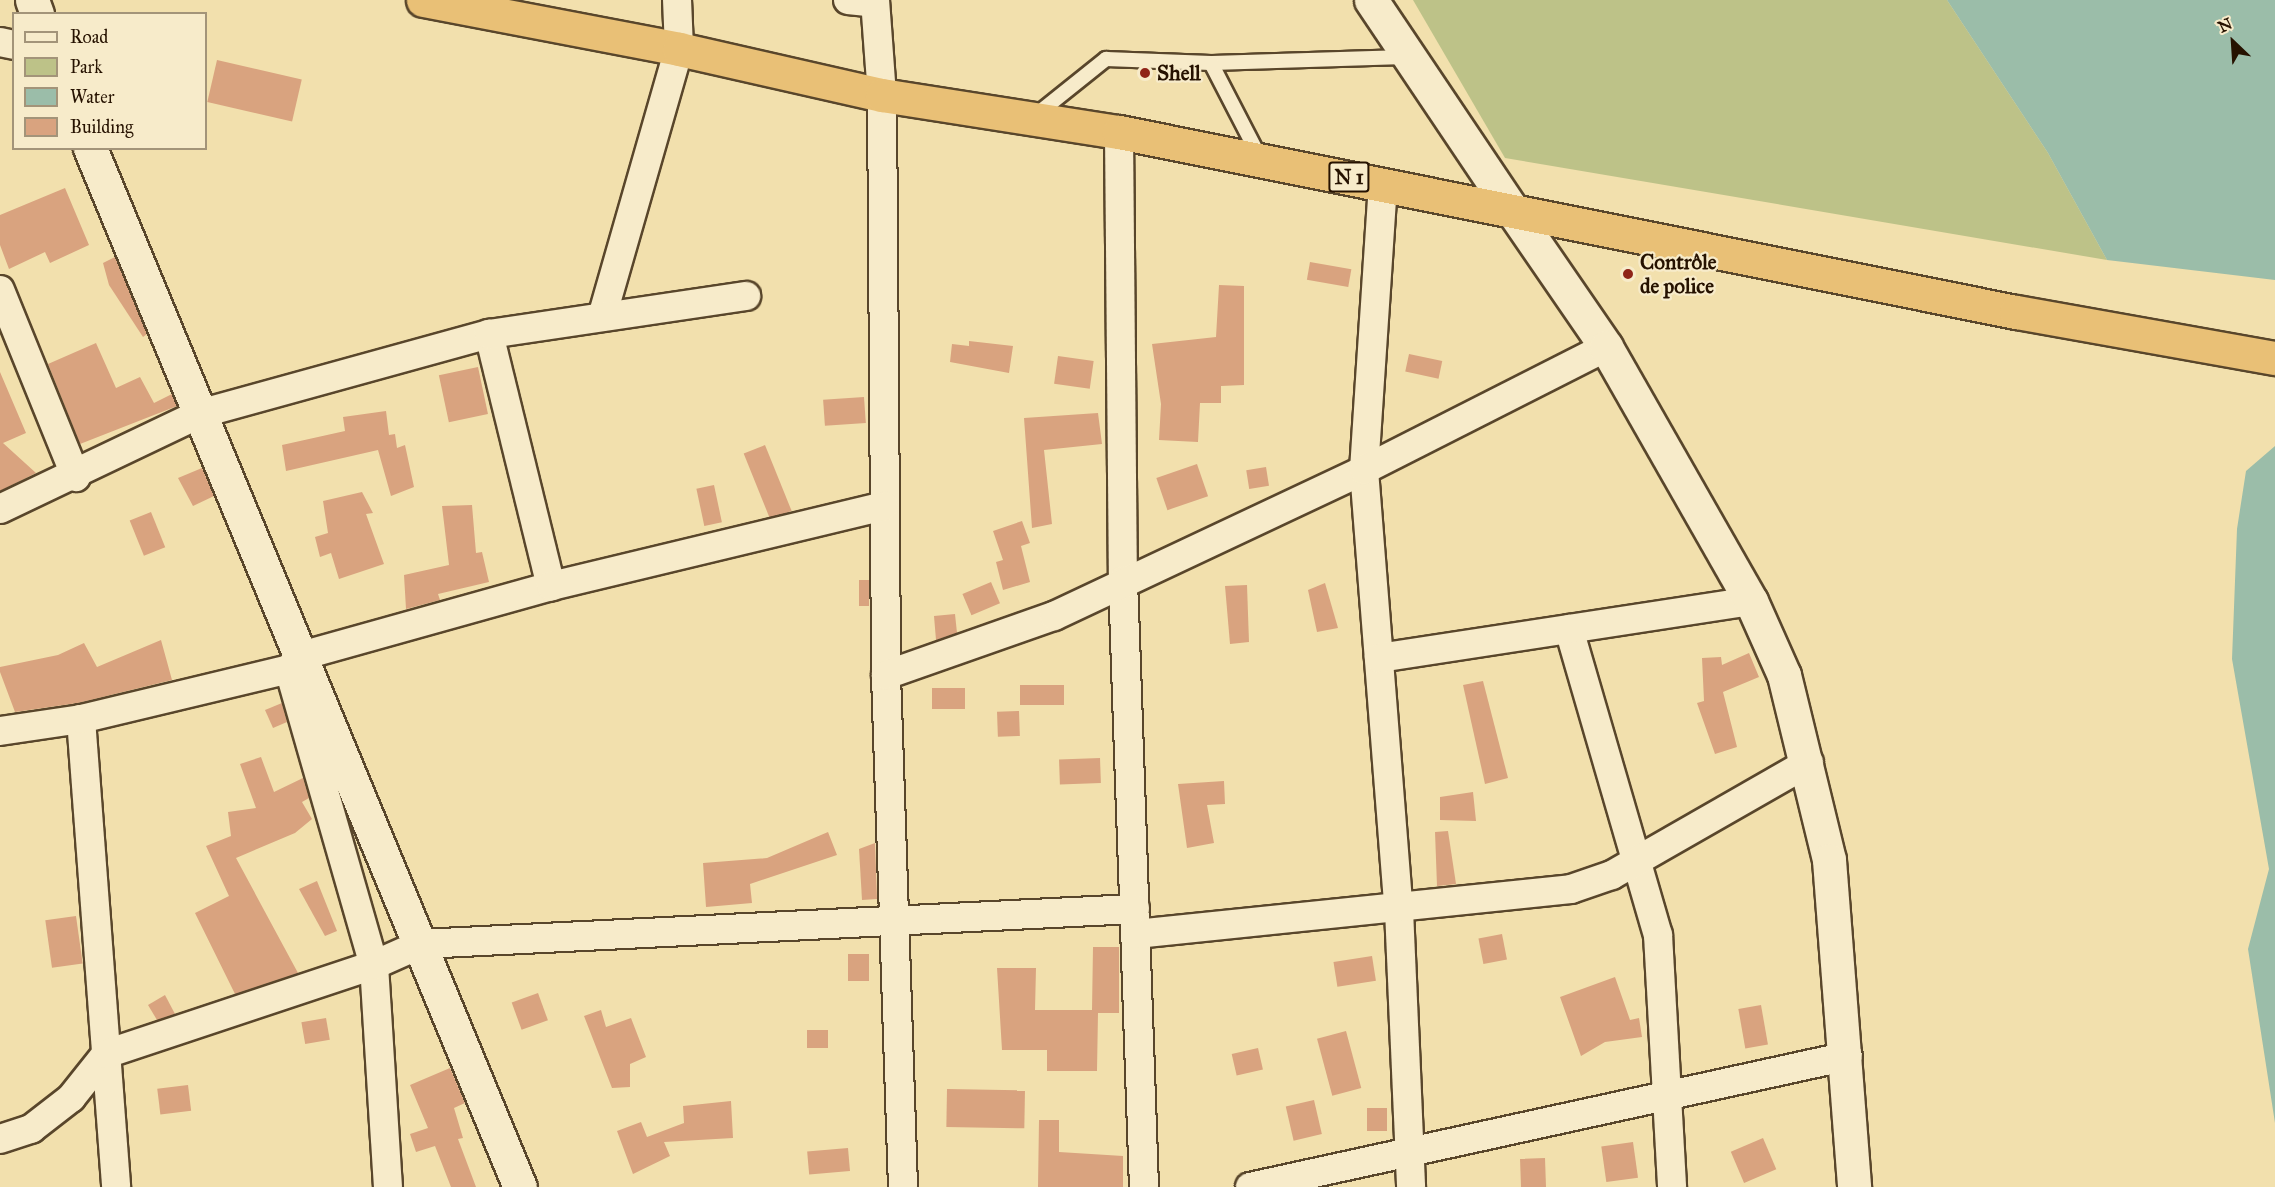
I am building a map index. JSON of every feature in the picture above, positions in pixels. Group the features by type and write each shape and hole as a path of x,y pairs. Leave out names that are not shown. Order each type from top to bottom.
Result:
{"highway":[{"name":"N 1","path":"423,0 680,49 882,95 1119,132 2016,312 2275,358"}],"street":[{"path":"602,317 680,49 677,0"},
{"path":"1371,0 1406,57 1606,346 1751,601 1784,675 1809,762 1829,860 1848,1056 1854,1187"},
{"path":"866,1 882,95 886,675 903,1187"},
{"path":"1119,132 1124,580 1144,1187"},
{"path":"91,150 199,414 295,663 421,944 520,1187"},
{"path":"1383,184 1364,470 1399,910 1412,1151 1411,1187"},
{"path":"0,290 11,351 76,477"},
{"path":"0,509 76,477 199,414 489,334 746,296"},
{"path":"489,334 551,586"},
{"path":"886,675 1053,616 1124,580 1364,470 1606,346"},
{"path":"0,731 81,719 295,663 551,586 884,506"},
{"path":"1379,658 1751,601"},
{"path":"1569,629 1658,935 1665,1099 1672,1187"},
{"path":"295,663 374,965 388,1187"},
{"path":"81,719 116,1187"},
{"path":"0,1139 31,1129 71,1098 106,1054 374,965 421,944 556,933 895,922 1136,921 1399,910 1571,889 1636,862 1809,762"},
{"path":"1250,1187 1665,1099 1848,1056"}],"lane":[{"path":"1033,118 1106,59 1211,63 1406,57"},
{"path":"1211,63 1261,160"}],"green space":[{"path":"1413,0 1947,0 2048,153 2107,260 1505,158"}],"water":[{"path":"1947,0 2275,0 2275,280 2107,260 2048,153"},
{"path":"2275,446 2275,1123 2248,949 2269,869 2232,659 2237,529 2246,471"}],"building":[{"path":"217,60 302,80 292,121 207,102"},
{"path":"65,188 89,245 50,263 45,252 9,269 0,245 0,215"},
{"path":"115,257 147,334 143,337 109,285 103,263"},
{"path":"1310,262 1351,269 1348,287 1307,280"},
{"path":"1219,285 1244,286 1244,385 1221,386 1221,403 1200,403 1198,442 1159,440 1161,404 1152,344 1216,337"},
{"path":"969,341 1013,346 1009,373 950,362 952,344 969,346"},
{"path":"96,343 116,388 140,377 154,403 172,394 177,406 80,444 48,364"},
{"path":"1409,354 1442,361 1439,379 1405,372"},
{"path":"1058,356 1094,361 1090,389 1054,384"},
{"path":"478,367 488,414 449,422 439,375"},
{"path":"0,372 26,433 3,443 36,473 0,491"},
{"path":"864,397 866,423 825,426 823,400"},
{"path":"386,411 389,435 395,434 397,448 405,445 414,487 391,496 378,450 286,471 282,445 345,431 343,417"},
{"path":"1098,413 1102,444 1044,450 1052,524 1032,528 1024,418"},
{"path":"765,445 792,511 770,519 744,454"},
{"path":"1197,464 1208,496 1167,510 1156,478"},
{"path":"1266,467 1269,486 1249,489 1246,470"},
{"path":"202,468 214,496 193,506 178,478"},
{"path":"714,485 722,522 704,526 696,489"},
{"path":"362,492 373,513 366,514 384,564 339,579 331,553 320,557 315,537 328,533 323,501"},
{"path":"472,505 476,553 482,552 489,582 438,594 440,600 406,609 404,575 449,565 442,506"},
{"path":"151,512 165,547 144,556 130,521"},
{"path":"1022,521 1030,543 1021,546 1030,582 1003,590 996,562 1003,560 993,531"},
{"path":"859,580 869,580 869,606 859,606"},
{"path":"991,582 1000,603 971,615 962,594"},
{"path":"1325,583 1338,628 1317,632 1308,590"},
{"path":"1247,585 1249,642 1230,644 1225,586"},
{"path":"955,614 957,633 936,640 934,616"},
{"path":"161,640 172,680 78,703 15,712 0,672 0,667 58,655 84,643 97,667"},
{"path":"1749,653 1759,677 1723,692 1737,747 1715,754 1697,703 1704,701 1702,658 1721,657 1722,665"},
{"path":"1483,681 1508,778 1485,784 1463,685"},
{"path":"1020,685 1064,685 1064,705 1020,705"},
{"path":"932,688 965,688 965,709 932,709"},
{"path":"282,703 287,722 273,728 265,710"},
{"path":"1019,711 1020,736 998,737 997,712"},
{"path":"261,757 274,792 303,778 309,798 302,802 312,819 295,833 236,858 298,973 235,994 195,913 229,896 206,846 231,836 228,812 256,808 240,764"},
{"path":"1100,758 1101,783 1060,784 1059,759"},
{"path":"1224,781 1225,804 1207,805 1214,843 1187,848 1178,784"},
{"path":"1473,792 1476,821 1440,820 1440,797"},
{"path":"1448,831 1456,884 1437,886 1435,832"},
{"path":"828,832 837,855 750,884 752,903 706,907 703,863 767,858"},
{"path":"875,843 877,899 862,900 859,849"},
{"path":"317,881 337,931 325,936 299,889"},
{"path":"76,916 83,964 52,968 45,920"},
{"path":"1502,934 1507,960 1483,964 1478,939"},
{"path":"1093,947 1119,947 1119,1013 1098,1013 1097,1071 1047,1071 1047,1050 1002,1050 997,968 1036,968 1035,1010 1092,1010"},
{"path":"848,954 869,954 869,981 848,981"},
{"path":"1372,956 1376,981 1337,987 1333,962"},
{"path":"1615,977 1630,1020 1639,1018 1642,1037 1605,1042 1581,1056 1560,997"},
{"path":"538,993 548,1020 522,1030 512,1003"},
{"path":"165,995 175,1014 157,1020 148,1005"},
{"path":"1761,1005 1768,1044 1745,1048 1738,1009"},
{"path":"601,1010 606,1027 631,1018 646,1057 630,1064 630,1087 612,1088 584,1016"},
{"path":"326,1018 330,1040 305,1044 301,1022"},
{"path":"807,1030 828,1030 828,1048 807,1048"},
{"path":"1346,1031 1361,1088 1332,1096 1317,1039"},
{"path":"1258,1048 1263,1069 1237,1076 1232,1054"},
{"path":"450,1068 465,1103 454,1108 463,1138 458,1139 476,1187 451,1187 435,1146 416,1152 410,1134 428,1128 410,1085"},
{"path":"188,1085 191,1111 160,1115 157,1089"},
{"path":"947,1089 1025,1090 1024,1128 946,1127"},
{"path":"1314,1100 1322,1134 1294,1141 1286,1107"},
{"path":"731,1101 733,1138 664,1142 670,1156 633,1174 617,1131 641,1122 647,1137 684,1123 683,1106"},
{"path":"1367,1108 1387,1108 1387,1131 1367,1131"},
{"path":"1039,1120 1059,1120 1059,1152 1123,1156 1123,1187 1038,1187"},
{"path":"1763,1138 1776,1169 1744,1183 1731,1152"},
{"path":"1633,1142 1638,1178 1606,1182 1601,1146"},
{"path":"848,1148 850,1171 809,1174 807,1152"},
{"path":"1545,1158 1546,1187 1521,1187 1520,1159"}],"place":[{"name":"Shell","path":"1145,73"},
{"name":"Contrôle de police","path":"1628,274"}]}
